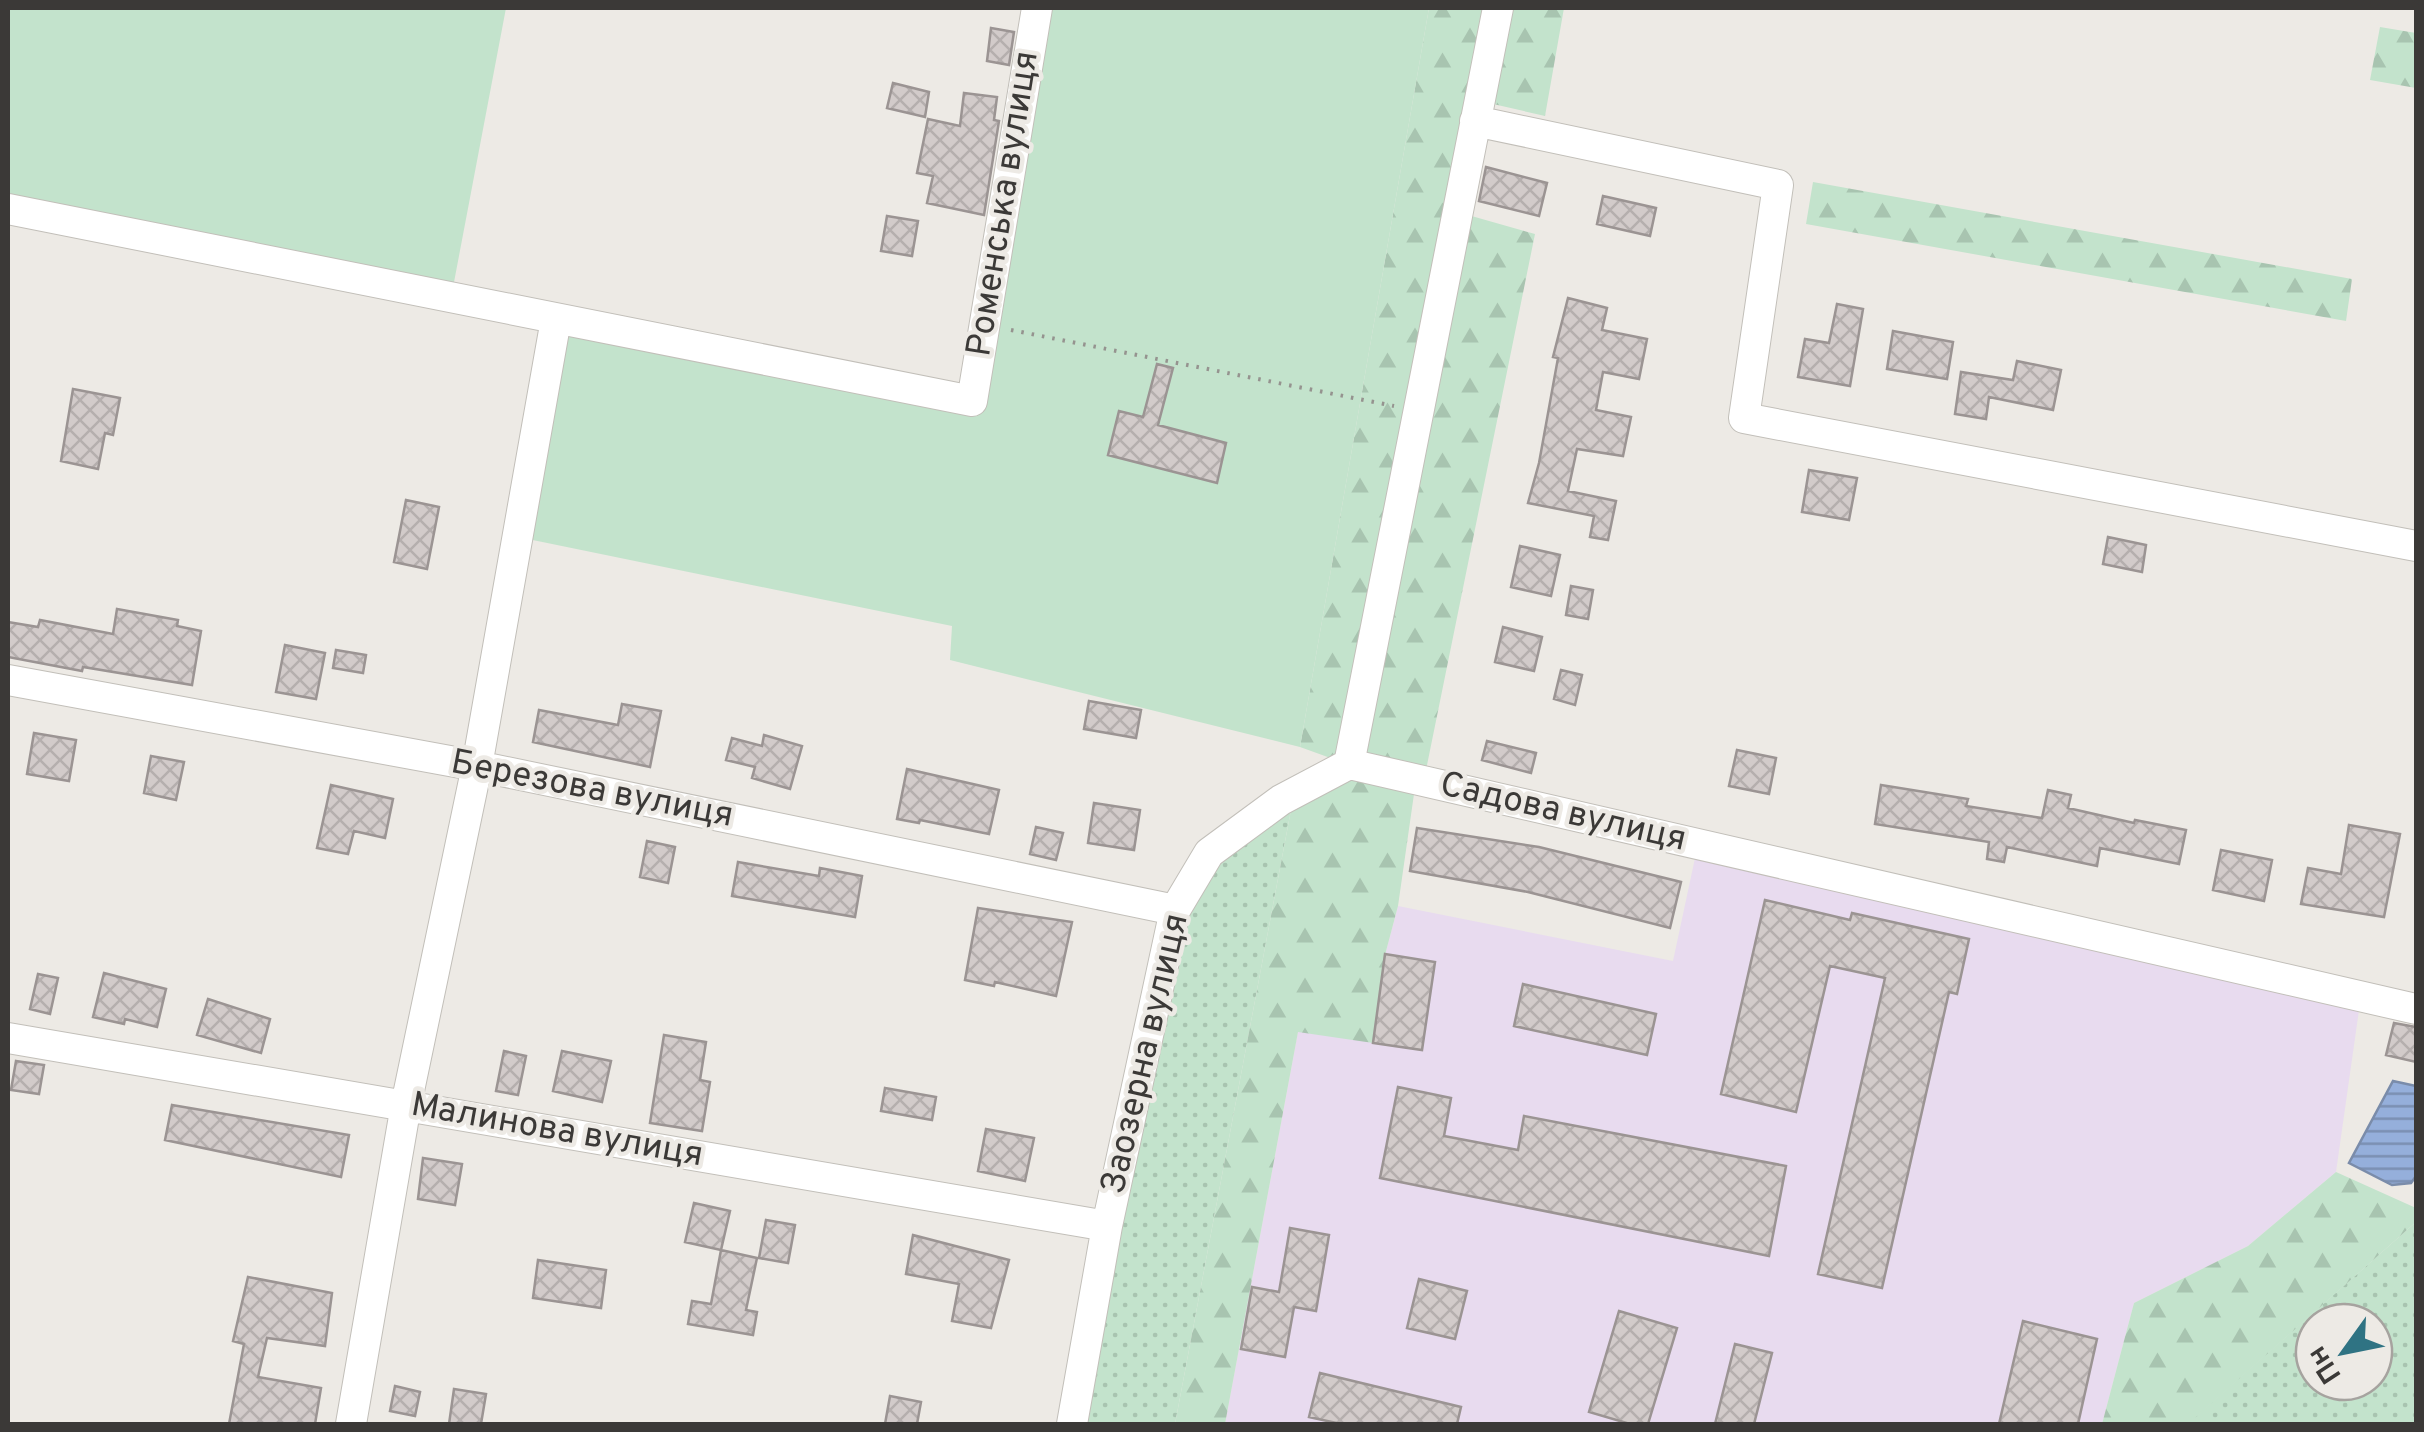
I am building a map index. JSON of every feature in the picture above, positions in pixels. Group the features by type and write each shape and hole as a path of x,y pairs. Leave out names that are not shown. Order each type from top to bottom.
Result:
{"street":[{"name":"Роменська вулиця","path":"8,209 972,401 1037,8"},
{"path":"1348,764 1498,8"},
{"path":"1476,120 1778,185 1744,418 2416,546"},
{"path":"352,1424 406,1104 476,766 555,325"},
{"name":"Березова вулиця","path":"8,680 476,766 1175,910"},
{"name":"Заозерна вулиця","path":"1072,1424 1107,1226 1175,910 1209,853 1281,800 1348,764"},
{"name":"Садова вулиця","path":"1348,764 2416,1009"},
{"name":"Малинова вулиця","path":"8,1038 1107,1226"}],"path":[{"path":"985,325 1418,410"}],"shaded area":[{"path":"1698,844 2361,996 2336,1172 2248,1246 2134,1303 2102,1424 1225,1424 1298,1032 1385,955 1398,906 1673,961"}],"green space":[{"path":"8,8 506,8 451,298 8,205"},
{"path":"1047,8 1429,8 1300,747 950,660 952,626 518,537 555,325 972,401"},
{"path":"1429,8 1564,8 1545,116 1480,101 1461,213 1535,234 1425,775 1416,780 1373,1043 1298,1032 1225,1424 1175,1424 1294,794 1347,764 1300,747"},
{"path":"2380,27 2416,33 2416,88 2370,80"},
{"path":"1813,182 2352,279 2346,321 1806,224"},
{"path":"1294,794 1175,1424 1072,1424 1175,910 1209,853"},
{"path":"2336,1172 2416,1208 2416,1222 2326,1302 2294,1302 2294,1330 2195,1418 2194,1424 2102,1424 2134,1303 2248,1246"},
{"path":"2416,1222 2416,1424 2194,1424 2194,1418 2294,1330 2294,1402 2394,1402 2394,1302 2325,1302"}],"water":[{"path":"2393,1081 2416,1086 2416,1176 2411,1183 2392,1185 2349,1163"}],"building":[{"path":"991,28 1014,32 1009,65 987,61"},
{"path":"893,83 929,92 925,117 887,108"},
{"path":"964,93 997,97 994,120 999,121 984,215 927,203 933,176 917,173 928,119 960,126"},
{"path":"1486,167 1547,183 1539,216 1479,201"},
{"path":"1603,196 1656,208 1650,236 1597,224"},
{"path":"887,216 918,221 912,256 881,251"},
{"path":"1568,298 1607,308 1602,330 1647,339 1639,379 1603,372 1596,410 1631,417 1623,456 1577,449 1568,491 1616,501 1608,540 1590,537 1594,516 1528,503 1558,358 1553,357"},
{"path":"1837,304 1863,309 1850,386 1798,377 1805,339 1829,343"},
{"path":"1893,331 1953,342 1947,379 1887,369"},
{"path":"2017,361 2061,370 2053,410 1989,397 1986,419 1955,414 1961,372 2013,380"},
{"path":"1157,364 1173,368 1158,425 1226,443 1217,483 1108,455 1119,411 1143,417"},
{"path":"73,389 120,398 113,435 105,433 98,469 61,461"},
{"path":"1809,470 1857,478 1849,520 1802,512"},
{"path":"406,500 439,507 427,569 394,562"},
{"path":"2108,537 2146,545 2142,572 2103,564"},
{"path":"1520,546 1560,555 1551,596 1511,587"},
{"path":"1571,586 1593,590 1588,619 1566,615"},
{"path":"117,609 178,620 177,626 201,631 192,685 8,657 8,622 38,627 40,620 113,634"},
{"path":"1503,627 1542,637 1534,671 1495,662"},
{"path":"285,645 325,653 316,699 276,692"},
{"path":"336,650 366,655 363,673 333,668"},
{"path":"1561,670 1582,675 1575,705 1554,699"},
{"path":"1089,701 1141,710 1136,738 1084,729"},
{"path":"622,704 661,711 650,767 533,742 539,710 618,725"},
{"path":"34,733 76,740 69,781 27,774"},
{"path":"764,735 802,746 790,789 752,778 755,767 726,760 732,738 762,746"},
{"path":"1487,741 1536,753 1531,773 1482,760"},
{"path":"1737,750 1776,758 1769,794 1729,786"},
{"path":"151,756 184,762 176,800 144,793"},
{"path":"907,769 999,790 989,834 897,819"},
{"path":"331,785 393,799 385,838 354,831 348,854 317,848"},
{"path":"1881,785 1968,799 1966,806 2042,818 2048,790 2071,795 2068,808 2186,830 2179,864 2100,848 2097,866 2007,847 2004,862 1987,859 1989,842 1875,824"},
{"path":"1094,803 1140,810 1134,850 1088,843"},
{"path":"2349,825 2400,834 2384,917 2301,904 2308,868 2341,874"},
{"path":"1036,827 1063,833 1056,860 1030,854"},
{"path":"1417,828 1539,847 1681,882 1670,928 1528,892 1410,871"},
{"path":"647,841 675,847 668,883 640,877"},
{"path":"2221,850 2272,860 2264,901 2213,890"},
{"path":"738,862 819,876 820,868 862,876 855,917 732,896"},
{"path":"1765,900 1850,920 1852,913 1969,939 1957,994 1949,992 1882,1288 1818,1274 1885,978 1830,966 1796,1112 1721,1094"},
{"path":"978,908 1072,922 1056,996 995,982 994,986 965,980"},
{"path":"1385,954 1435,962 1422,1050 1373,1043"},
{"path":"104,973 166,989 157,1027 93,1017"},
{"path":"38,974 58,978 50,1014 30,1009"},
{"path":"1523,984 1656,1014 1647,1055 1514,1026"},
{"path":"208,999 270,1019 261,1053 197,1035"},
{"path":"2394,1023 2416,1027 2416,1062 2386,1055"},
{"path":"664,1035 706,1042 700,1080 710,1082 702,1131 650,1123"},
{"path":"504,1051 526,1056 518,1095 496,1091"},
{"path":"562,1051 611,1061 602,1102 553,1091"},
{"path":"16,1061 44,1065 39,1094 11,1090"},
{"path":"1398,1087 1451,1098 1444,1136 1518,1150 1524,1116 1786,1166 1769,1256 1380,1178"},
{"path":"885,1088 936,1097 932,1120 881,1111"},
{"path":"172,1105 349,1135 341,1177 165,1140"},
{"path":"986,1129 1034,1138 1025,1181 978,1171"},
{"path":"423,1158 462,1164 455,1205 418,1199"},
{"path":"694,1203 730,1211 721,1250 685,1242"},
{"path":"766,1220 795,1225 788,1263 759,1258"},
{"path":"1290,1228 1329,1235 1316,1311 1294,1307 1285,1357 1241,1349 1252,1287 1279,1292"},
{"path":"913,1235 1009,1260 991,1328 952,1321 959,1284 906,1274"},
{"path":"721,1250 757,1258 746,1310 757,1312 753,1335 688,1324 692,1301 711,1304"},
{"path":"538,1260 606,1270 601,1308 533,1298"},
{"path":"248,1277 332,1293 325,1346 267,1338 258,1377 321,1388 315,1424 229,1424 244,1344 233,1341"},
{"path":"1419,1279 1467,1291 1455,1339 1407,1328"},
{"path":"1619,1311 1677,1328 1648,1424 1630,1424 1589,1412"},
{"path":"2023,1321 2097,1339 2078,1424 1999,1424"},
{"path":"1735,1344 1772,1353 1754,1424 1715,1424"},
{"path":"1320,1373 1461,1407 1457,1424 1341,1424 1309,1417"},
{"path":"395,1386 420,1392 415,1416 390,1411"},
{"path":"454,1389 486,1394 481,1424 449,1424"},
{"path":"890,1396 921,1402 917,1424 885,1424"}]}
